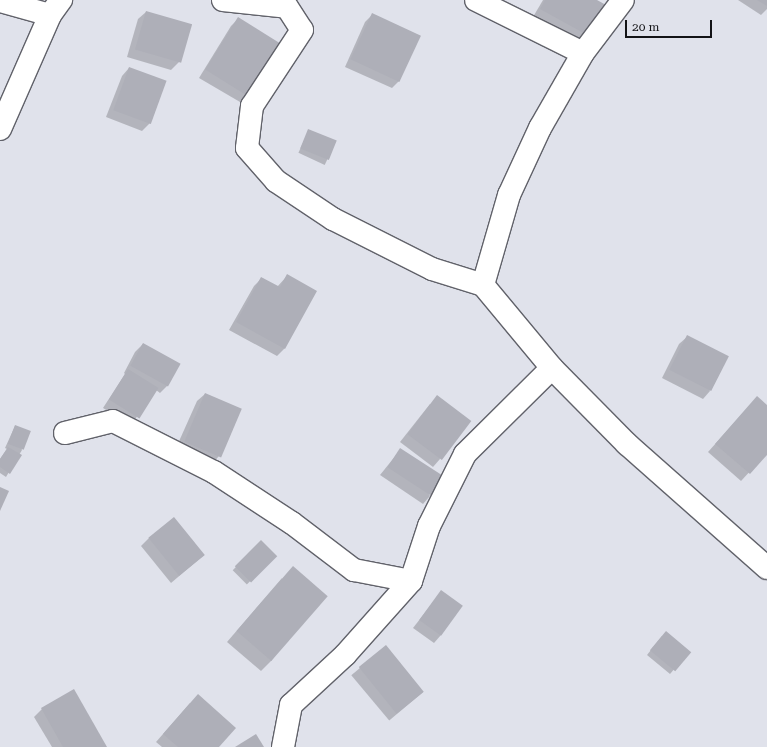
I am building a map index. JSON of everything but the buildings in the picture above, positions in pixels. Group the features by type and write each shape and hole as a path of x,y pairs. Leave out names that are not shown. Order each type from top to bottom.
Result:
{"street":[{"path":"222,0 294,4 302,30 252,106 247,148 276,181 333,219 432,269 483,285 552,368 627,444 767,568"},
{"path":"476,0 583,53"},
{"path":"483,285 509,195 540,128 583,53 623,0"},
{"path":"0,1 56,7 0,129"},
{"path":"283,747 291,705 345,655 411,581 429,526 465,454 552,368"},
{"path":"65,433 113,421 214,472 292,523 354,570 411,581"}]}
